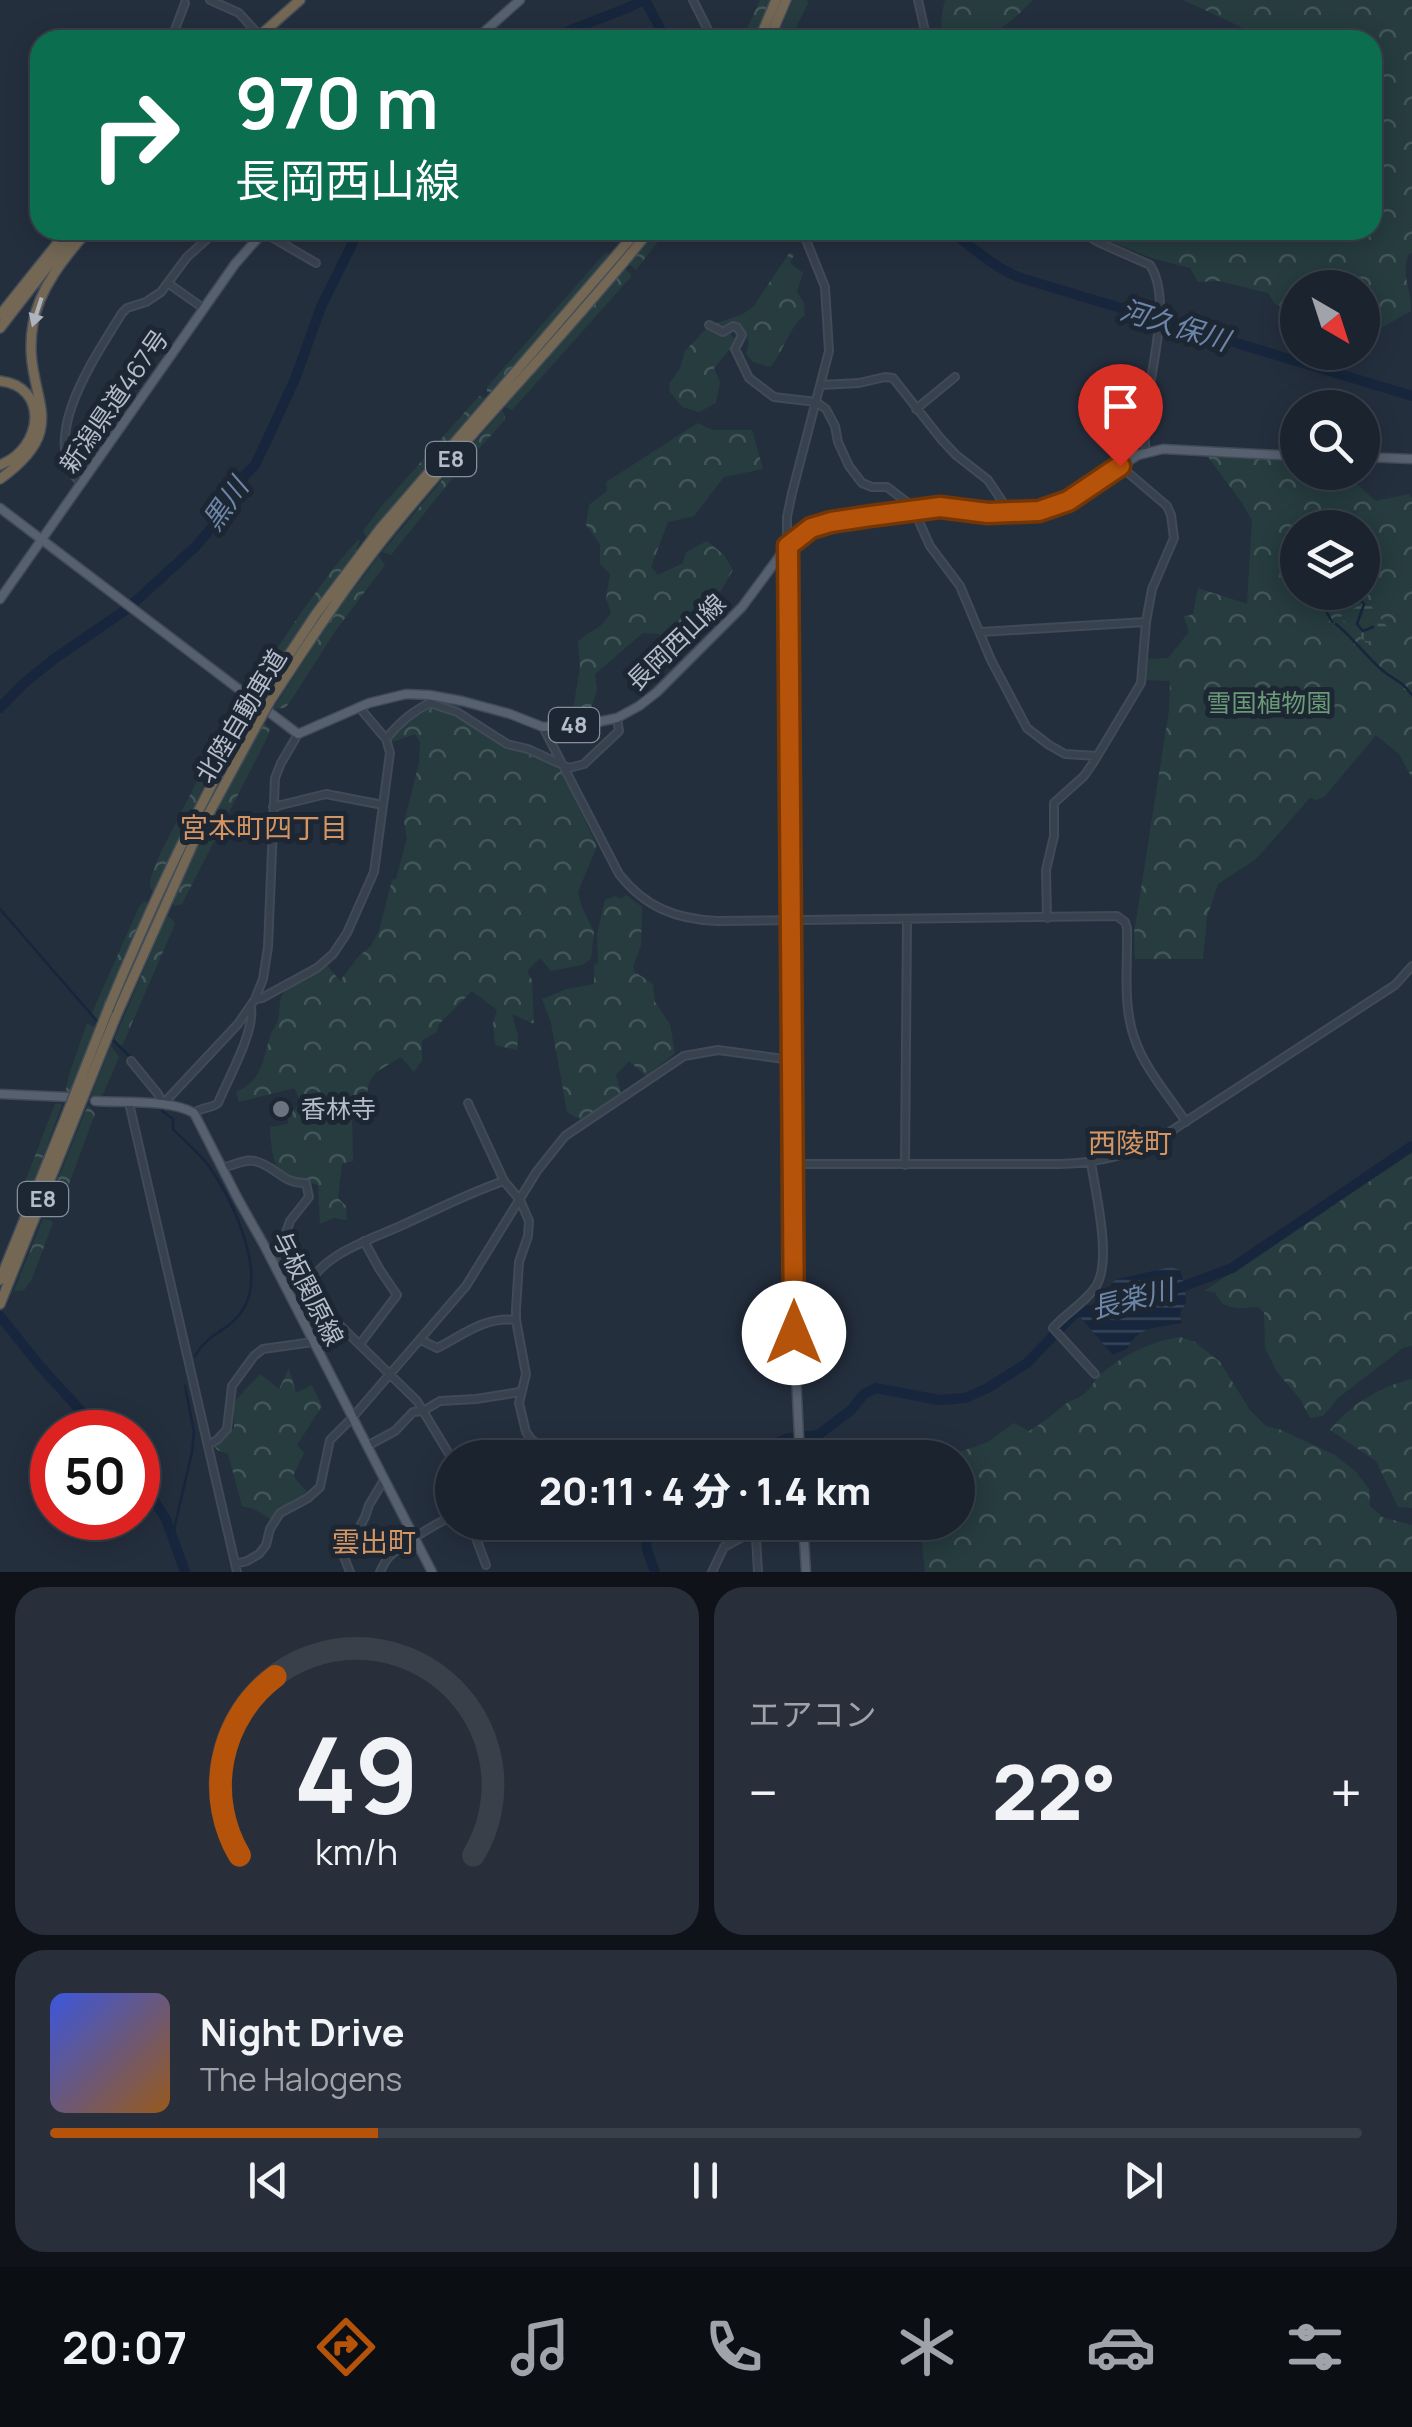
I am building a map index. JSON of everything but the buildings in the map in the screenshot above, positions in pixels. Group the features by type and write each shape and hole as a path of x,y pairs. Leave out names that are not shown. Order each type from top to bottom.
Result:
{"highway":[{"path":"266,30 300,0"},
{"path":"763,30 776,0"},
{"path":"773,30 786,0"},
{"path":"0,307 56,240"},
{"path":"0,315 57,240"},
{"path":"0,328 68,240"},
{"path":"0,479 34,450 40,435 41,411 30,356 33,324 50,281 81,240"},
{"name":"北陸自動車道","path":"4,1282 112,1012 215,776 316,614 389,518 630,240"},
{"name":"北陸自動車道","path":"266,697 389,532 642,240"},
{"path":"0,381 26,393 35,424 25,448 0,465"},
{"name":"北陸自動車道","path":"0,1304 5,1269 71,1114"}],"main road":[{"path":"486,30 520,0"},
{"name":"新潟県道467号","path":"0,599 255,240"},
{"name":"長岡西山線","path":"298,734 392,696 429,694 510,714 542,728 617,718 657,692 732,618 788,546 804,532 822,525 940,507 1010,514 1039,511 1068,501 1146,452 1174,448 1280,455"},
{"path":"1380,458 1412,460"},
{"path":"0,508 298,734"},
{"path":"788,546 794,1333 799,1440"},
{"path":"0,1094 68,1098"},
{"path":"94,1100 163,1104 194,1112"},
{"name":"与板関原線","path":"194,1112 432,1572"},
{"path":"804,1540 806,1572"}],"street":[{"path":"210,0 238,13 251,30"},
{"path":"693,0 708,30"},
{"path":"918,0 925,30"},
{"path":"175,30 185,3"},
{"path":"82,483 70,468 66,444 74,396 122,313 162,292 207,240"},
{"path":"278,240 316,263"},
{"path":"788,546 789,506 829,351 827,300 806,240"},
{"path":"1095,240 1150,266 1160,286 1144,430 1146,452"},
{"path":"169,284 204,308"},
{"path":"709,325 720,331 733,326 740,330 735,350 743,368 774,398 816,402 830,414 849,466 862,483 894,491 907,500 930,546 960,586 991,660 1027,728 1064,754 1097,756"},
{"path":"916,409 955,377"},
{"path":"821,386 893,378 956,455 988,480 1010,514"},
{"path":"1047,918 1046,870 1054,836 1054,803 1084,776 1142,683 1152,589 1174,538 1167,506 1120,466"},
{"path":"981,632 1146,622"},
{"path":"386,739 416,710 430,703 456,712 506,744 528,749 565,767 584,764 596,754 619,731 617,718"},
{"path":"131,1061 163,1104 253,1003 317,968 340,946 374,872 390,753 386,739 359,707"},
{"path":"542,728 614,867 634,892 656,908 686,918 1117,916 1125,922 1128,943 1128,1004 1133,1036 1144,1060 1186,1122"},
{"path":"194,1112 218,1103 246,1038 267,960 275,778 298,734"},
{"path":"273,807 326,794 383,804"},
{"path":"905,1164 907,919"},
{"path":"793,1164 1108,1160 1138,1150 1186,1122 1395,985 1412,966"},
{"path":"128,1103 236,1568 262,1550 280,1513 320,1487 330,1440 466,1286 537,1171 564,1136 678,1058 710,1050 791,1060"},
{"path":"468,1104 504,1181 528,1216 530,1229 519,1262 516,1320 526,1374 519,1403 526,1432 532,1440"},
{"path":"223,1168 252,1160 289,1182 306,1184 308,1197 290,1221 280,1250 294,1282 390,1372 423,1410 441,1440"},
{"path":"1091,1162 1102,1242 1101,1274 1095,1288 1053,1328 1095,1374"},
{"path":"305,1290 322,1267 364,1241 504,1181"},
{"path":"360,1344 397,1294 364,1241"},
{"path":"421,1340 438,1348 488,1322 516,1320"},
{"path":"208,1445 227,1429 232,1386 254,1356 263,1349 313,1342"},
{"path":"367,1446 395,1430 413,1412 444,1400 520,1392"},
{"path":"350,1572 344,1557 384,1480"},
{"path":"380,1572 388,1558 435,1526"},
{"path":"477,1540 486,1565"},
{"path":"712,1572 724,1547 738,1540"},
{"path":"756,1540 758,1572"}],"green space":[{"path":"760,0 771,0 758,30 746,30"},
{"path":"793,0 807,0 795,30 780,30"},
{"path":"945,0 1033,0 997,30 943,30"},
{"path":"1183,0 1412,0 1412,253 1408,255 1406,271 1411,311 1380,328 1380,270 1280,270 1280,306 1268,293 1219,281 1198,282 1190,268 1106,240 1382,240 1382,30 1248,30"},
{"path":"647,240 659,240 636,270 629,264"},
{"path":"606,252 612,255 487,392 487,387"},
{"path":"790,252 794,255 790,263 803,273 797,292 805,315 794,326 775,360 770,367 753,362 746,354 749,343 745,330 736,328 730,334 737,341 714,368 720,382 716,403 699,412 682,407 670,392 669,384 685,351 714,324 753,307"},
{"path":"625,269 631,277 512,410 505,407"},
{"path":"479,396 485,398 366,537 363,531 381,507"},
{"path":"502,411 504,421 391,555 382,552 447,474"},
{"path":"698,423 713,430 752,430 763,469 724,477 694,516 668,522 651,567 658,575 683,563 686,552 707,541 724,555 733,570 710,609 698,605 675,644 658,634 643,633 595,674 597,691 586,721 571,722 580,667 578,642 611,612 606,599 610,574 600,564 600,544 586,525 589,505 607,491 606,482"},
{"name":"雪国植物園","path":"1206,454 1280,459 1280,490 1364,490 1376,501 1409,494 1412,498 1412,778 1399,754 1376,735 1324,797 1310,798 1256,859 1218,884 1207,917 1203,959 1135,959 1134,933 1169,710 1170,681 1146,680 1147,659 1168,658 1189,632 1184,617 1193,614 1198,588 1247,604 1252,520"},
{"path":"358,540 356,550 258,692 252,689 303,610"},
{"path":"379,556 385,565 336,630 290,702 285,708 273,709 333,616"},
{"path":"1351,610 1374,610 1388,628 1366,643 1340,617"},
{"path":"243,704 248,708 202,789 154,894 151,877 159,856 218,740"},
{"path":"448,705 562,772 597,846 578,892 594,932 591,959 582,965 551,971 540,958 527,971 532,980 534,1024 512,1014 517,1050 495,1045 493,1023 497,1010 472,991 439,1024 437,1032 422,1040 422,1061 414,1072 401,1057 376,1073 369,1083 366,1113 352,1114 353,1161 342,1164 338,1198 346,1206 347,1220 334,1218 320,1224 318,1185 285,1175 272,1150 270,1127 288,1124 287,1111 296,1109 300,1100 294,1088 239,1102 236,1092 252,1081 261,1068 286,990 327,965 340,981 371,946 407,838 404,822 419,763 420,742 415,734 393,742 390,734 424,711"},
{"path":"264,723 270,729 266,740 182,904 175,906 172,902 202,836"},
{"path":"626,895 642,907 641,945 633,967 653,984 655,1002 670,1024 675,1053 646,1076 629,1061 616,1075 621,1092 581,1120 567,1112 551,1023 542,999 594,984 597,934 605,900"},
{"path":"145,901 149,904 98,1021 92,1013"},
{"path":"167,916 175,924 122,1046 114,1040"},
{"path":"87,1023 95,1028 69,1094 65,1093 69,1075"},
{"path":"111,1046 119,1057 104,1092 91,1096"},
{"path":"55,1104 62,1105 25,1205 19,1197"},
{"path":"88,1105 95,1114 59,1211 48,1214 45,1211"},
{"path":"1412,1153 1412,1346 1403,1348 1338,1398 1323,1416 1310,1418 1265,1348 1264,1312 1257,1307 1227,1306 1215,1292 1204,1291"},
{"path":"43,1219 53,1223 32,1279 24,1290 14,1291"},
{"path":"1180,1337 1195,1342 1220,1362 1250,1410 1266,1426 1335,1455 1369,1489 1370,1506 1382,1517 1412,1525 1412,1572 925,1572 922,1540 975,1540 975,1447 1014,1423 1029,1431 1084,1394 1119,1360"},
{"path":"289,1368 296,1393 312,1385 322,1406 297,1445 304,1453 293,1476 307,1492 309,1502 270,1519 242,1506 228,1454 214,1446 234,1428 234,1402 260,1374 279,1389"},
{"path":"1412,1379 1412,1508 1398,1507 1376,1461 1330,1430 1366,1398"}],"water":[{"path":"1171,1267 1180,1270 1185,1286 1182,1323 1143,1332 1127,1349 1113,1355 1081,1318 1100,1303 1117,1279"}],"waterway":[{"name":"黒川","path":"572,30 644,0"},
{"name":"河久保川","path":"645,0 661,30"},
{"name":"黒川","path":"0,708 54,659 127,609 214,525 255,465 295,379 321,307 354,240"},
{"name":"河久保川","path":"963,240 992,263 1021,278 1412,396"},
{"path":"1326,610 1332,622"},
{"path":"1362,610 1357,624 1363,631 1373,627"},
{"path":"1336,624 1412,695"},
{"path":"0,909 97,1021"},
{"path":"112,1039 131,1058"},
{"path":"150,1079 161,1092"},
{"path":"162,1105 162,1111 173,1119 173,1129 203,1158 220,1183 237,1217 249,1256 250,1292 244,1308 195,1356"},
{"name":"長楽川","path":"1176,1289 1232,1268 1412,1146"},
{"name":"長楽川","path":"784,1440 818,1435 876,1388 939,1400 965,1398 1027,1363 1075,1313 1101,1308"},
{"name":"黒川","path":"0,1316 80,1410"},
{"path":"173,1534 194,1432 185,1386"},
{"name":"黒川","path":"160,1510 185,1572"},
{"name":"長楽川","path":"646,1540 655,1572"}],"place":[{"name":"香林寺","path":"281,1109"}],"district":[{"name":"宮本町四丁目","path":"264,828"},
{"name":"西陵町","path":"1130,1143"},
{"name":"雲出町","path":"374,1542"}],"route":[{"path":"794,1333 788,546 811,528 871,516 940,507 1010,514 1039,511 1068,501 1120,466"}]}
